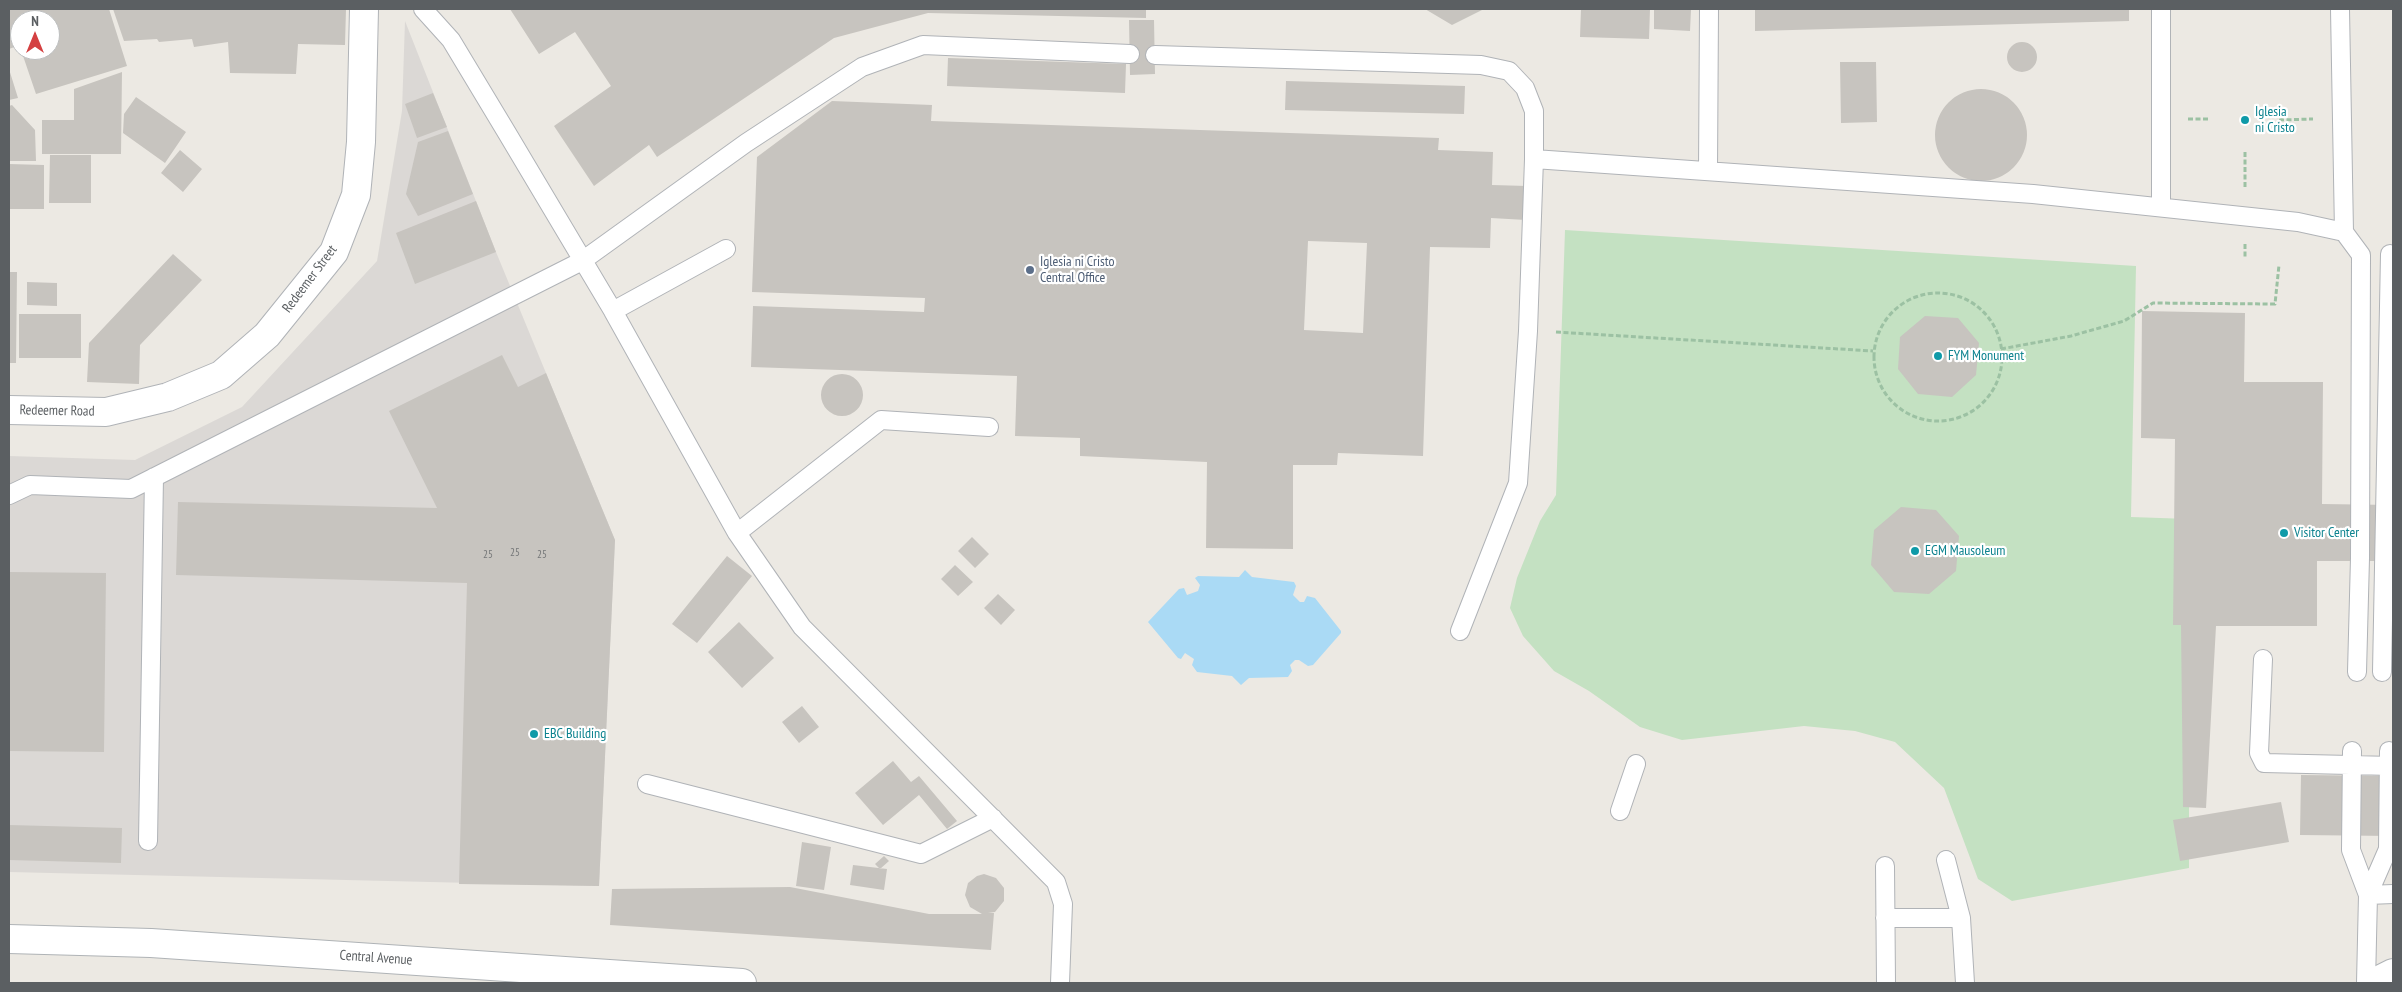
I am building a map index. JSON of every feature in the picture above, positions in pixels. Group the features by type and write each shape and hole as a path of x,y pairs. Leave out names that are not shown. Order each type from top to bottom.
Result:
{"main road":[{"name":"Redeemer Street","path":"106,412 168,397 220,375 267,335 334,252 356,195 361,142 364,9"},
{"name":"Redeemer Road","path":"9,410 106,412"},
{"name":"Central Avenue","path":"9,938 151,943 547,977 742,983"},
{"path":"2373,983 2393,973"}],"lane":[{"path":"424,9 451,40 508,133 613,311 737,532 802,627 1056,882 1063,904 1060,983"},
{"path":"1708,171 1709,9"},
{"path":"2161,9 2161,206"},
{"path":"2340,9 2344,232 2361,255 2360,558 2357,672"},
{"path":"9,495 30,485 131,488 154,477 582,261 746,144 862,67 923,45 1130,54"},
{"path":"1156,55 1481,65 1509,71 1525,88 1534,111 1534,159 1528,331 1518,483 1460,631"},
{"path":"1534,159 2033,194 2161,206 2298,222 2344,232"},
{"path":"613,311 726,249"},
{"path":"2361,255 2392,254 2386,662"},
{"path":"737,532 881,420 989,427"},
{"path":"148,841 154,477"},
{"path":"2263,659 2259,753 2264,763 2352,759 2390,761 2388,849 2368,894"},
{"path":"2352,759 2351,850 2368,894 2366,983"},
{"path":"1620,811 1636,764"},
{"path":"647,784 921,854 993,818"},
{"path":"1946,860 1961,918 1965,983"},
{"path":"1886,866 1886,983"},
{"path":"2368,894 2393,894"},
{"path":"1886,918 1961,918"}],"path":[{"path":"2279,120 2342,118"},
{"path":"2001,349 2072,336 2124,321 2153,303 2275,304 2279,265"},
{"path":"1944,292 1976,303 1998,330 2004,363 1992,394 1966,416 1932,421 1901,410 1879,384 1873,351 1885,319 1911,298 1944,292"},
{"path":"1528,331 1873,351"}],"shaded area":[{"path":"405,21 496,252 615,540 599,886 9,872 9,456 135,460 242,407 377,261 402,111"}],"green space":[{"path":"1565,230 2136,266 2131,517 2189,519 2189,868 2012,901 1978,879 1944,788 1895,742 1855,731 1804,726 1682,740 1640,727 1589,691 1554,671 1523,636 1510,608 1517,578 1540,521 1556,495"}],"water":[{"path":"1245,570 1252,577 1294,582 1296,586 1293,595 1300,602 1304,602 1307,596 1315,598 1341,631 1313,665 1308,666 1299,660 1295,660 1290,665 1292,671 1288,677 1249,678 1241,685 1232,676 1197,672 1192,665 1194,659 1185,653 1181,659 1178,658 1148,622 1179,589 1184,588 1187,595 1198,591 1200,585 1195,578 1198,576 1239,577"}],"building":[{"path":"9,9 109,9 127,66 36,94 24,60 60,60 60,10 10,10 9,49"},
{"path":"113,9 346,9 345,45 298,44 296,74 230,73 228,42 194,47 192,39 159,42 157,39 124,41"},
{"path":"510,9 1146,9 1146,18 928,13 834,38 657,157 649,145 594,186 554,126 611,86 575,32 539,54"},
{"path":"1425,9 1484,9 1452,25"},
{"path":"1581,9 1650,9 1649,39 1580,37"},
{"path":"1654,9 1691,9 1690,31 1654,29"},
{"path":"1755,9 2129,9 2129,21 1755,31"},
{"path":"1129,20 1154,20 1155,74 1130,75"},
{"path":"2022,42 2033,46 2037,57 2033,68 2022,72 2011,68 2007,57 2011,46"},
{"path":"948,58 1126,64 1125,93 947,86"},
{"path":"1840,62 1876,62 1877,122 1841,123"},
{"path":"9,69 18,98 9,100"},
{"path":"122,72 121,154 42,154 42,120 74,120 74,89"},
{"path":"1286,81 1465,86 1464,114 1285,110"},
{"path":"1981,89 1999,92 2014,102 2024,117 2027,135 2024,153 2014,168 1999,178 1981,181 1963,178 1948,168 1938,153 1935,135 1938,117 1948,102 1963,92"},
{"path":"433,93 447,127 417,138 405,104"},
{"path":"136,97 186,132 165,163 123,133 124,114"},
{"name":"Iglesia ni Cristo Central Office","path":"832,101 932,105 931,121 1439,138 1438,150 1493,152 1492,185 1527,186 1526,220 1491,218 1490,248 1430,247 1423,456 1338,453 1337,465 1293,465 1293,549 1206,548 1207,462 1080,456 1080,438 1015,436 1017,376 751,367 753,306 924,312 925,298 752,292 757,157","holes":["1308,241 1367,243 1363,333 1304,330"]},
{"path":"12,105 35,130 36,161 9,161 9,106"},
{"path":"448,131 473,194 418,216 406,194 418,142"},
{"path":"180,150 202,169 183,192 161,173"},
{"path":"50,155 91,155 91,203 49,203"},
{"path":"9,164 44,165 44,209 9,209"},
{"path":"476,201 496,252 415,284 396,233"},
{"path":"173,254 202,280 140,345 139,384 87,382 89,343"},
{"path":"9,272 17,272 16,363 9,363"},
{"path":"27,282 57,283 57,306 27,305"},
{"name":"Visitor Center","path":"2142,311 2245,313 2244,382 2323,382 2322,504 2393,505 2393,561 2317,561 2317,626 2216,626 2206,808 2183,807 2181,625 2173,625 2175,439 2141,438"},
{"path":"19,314 81,314 81,358 19,358"},
{"name":"FYM Monument","path":"1925,316 1958,318 1979,343 1976,375 1952,397 1918,394 1898,369 1900,337"},
{"name":"EBC Building","path":"502,355 518,387 546,373 615,540 599,886 459,884 467,583 176,575 178,502 437,508 389,411"},
{"path":"842,374 857,380 863,395 857,410 842,416 827,410 821,395 827,380"},
{"name":"EGM Mausoleum","path":"1901,507 1936,510 1959,536 1956,571 1929,594 1894,592 1871,565 1874,530"},
{"path":"972,537 989,554 975,568 958,551"},
{"path":"727,556 752,576 697,643 672,624"},
{"path":"955,565 973,582 958,596 941,579"},
{"path":"9,572 106,573 104,752 9,751"},
{"path":"998,594 1015,610 1001,625 984,608"},
{"path":"739,622 774,658 742,688 708,652"},
{"path":"802,706 819,727 799,743 782,722"},
{"path":"893,761 911,782 919,776 957,821 947,829 919,795 883,825 855,793"},
{"path":"2301,775 2393,776 2393,836 2300,835"},
{"path":"2281,802 2289,842 2180,861 2173,820"},
{"path":"9,825 122,828 121,863 9,860"},
{"path":"802,842 831,847 824,890 796,886"},
{"path":"884,856 889,861 880,869 875,864"},
{"path":"853,865 887,869 884,890 850,885"},
{"path":"984,874 996,878 1004,888 1004,901 995,912 988,913 994,913 991,950 610,925 612,889 790,887 929,914 982,914 970,907 965,895 968,883 977,876"}],"place":[{"name":"Iglesia ni Cristo","path":"2245,120"},
{"name":"Iglesia ni Cristo Central Office","path":"1030,270"},
{"name":"FYM Monument","path":"1938,356"},
{"name":"Visitor Center","path":"2284,533"},
{"name":"EGM Mausoleum","path":"1915,551"},
{"name":"EBC Building","path":"534,734"}]}
